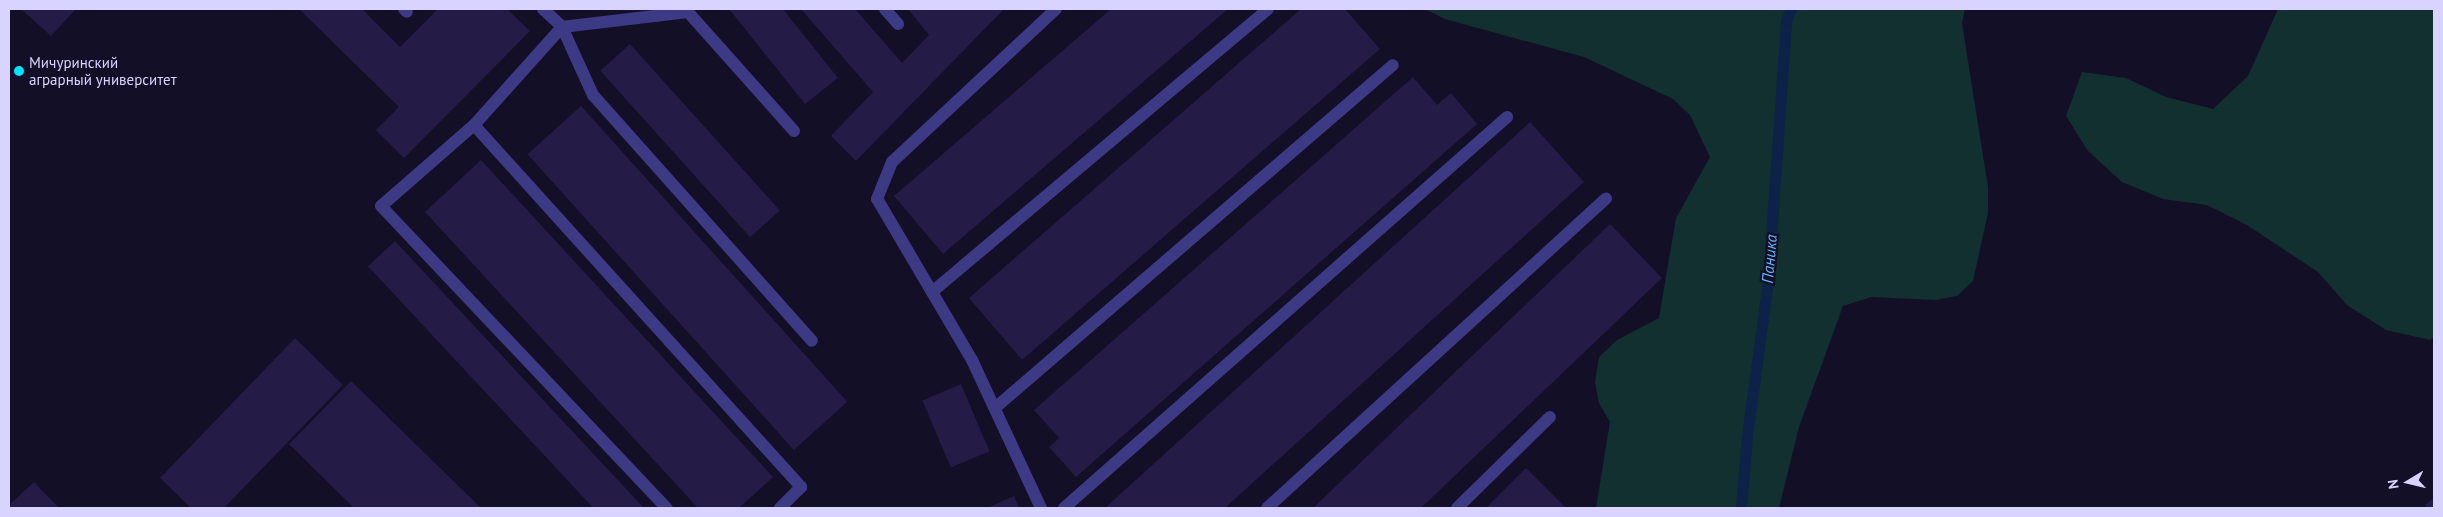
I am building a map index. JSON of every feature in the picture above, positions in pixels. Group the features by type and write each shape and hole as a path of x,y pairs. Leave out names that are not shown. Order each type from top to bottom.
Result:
{"lane":[{"path":"543,9 562,27 593,96 812,341"},
{"path":"885,9 898,24"},
{"path":"1041,508 972,360 877,199 892,162 1056,9"},
{"path":"932,292 1268,9"},
{"path":"667,508 381,206 474,125 562,27 688,12 794,131"},
{"path":"995,408 1392,65"},
{"path":"1064,508 1506,117"},
{"path":"474,125 801,487 780,508"},
{"path":"1267,508 1606,198"},
{"path":"1457,508 1550,417"}],"green space":[{"path":"1425,9 1965,9 1962,23 1988,187 1988,213 1973,281 1957,296 1936,300 1871,297 1843,306 1799,427 1779,508 1596,508 1610,422 1599,403 1595,382 1599,357 1617,340 1659,318 1676,218 1710,157 1690,115 1673,99 1584,57 1445,19"},
{"path":"2278,9 2434,9 2434,337 2430,340 2386,330 2347,305 2318,272 2247,225 2207,205 2163,199 2122,182 2088,151 2066,116 2082,72 2126,78 2166,97 2213,109 2248,76"}],"building":[{"path":"21,9 76,9 51,36"},
{"path":"299,9 362,9 400,47 438,9 507,9 530,31 404,158 376,130 399,107"},
{"path":"729,9 783,9 838,78 805,104"},
{"path":"801,9 855,9 902,63 929,35 908,9 1004,9 856,161 831,136 873,92"},
{"path":"1111,9 1228,9 943,254 894,196"},
{"path":"1301,9 1345,9 1380,49 1022,360 969,298"},
{"path":"630,44 780,210 750,237 600,71"},
{"path":"1413,77 1437,105 1451,93 1477,124 1076,477 1049,447 1059,438 1034,410"},
{"path":"581,106 847,402 794,450 527,154"},
{"path":"1530,122 1584,182 1225,508 1105,508"},
{"path":"481,160 773,477 739,508 698,508 425,212"},
{"path":"1610,224 1662,278 1421,508 1313,508"},
{"path":"395,241 643,507 593,508 368,266"},
{"path":"295,338 343,385 224,508 191,508 160,478"},
{"path":"351,381 481,508 354,508 289,444"},
{"path":"961,384 990,451 951,468 922,400"},
{"path":"1526,468 1566,508 1486,508"},
{"path":"34,482 59,508 9,508 9,505"},
{"path":"1014,496 1019,508 987,508"},
{"path":"2434,498 2434,508 2427,508 2425,505"}],"waterway":[{"name":"Паника","path":"1741,508 1747,436 1768,280 1786,21 1791,9"}],"place":[{"name":"Мичуринский аграрный университет","path":"19,71"}]}
